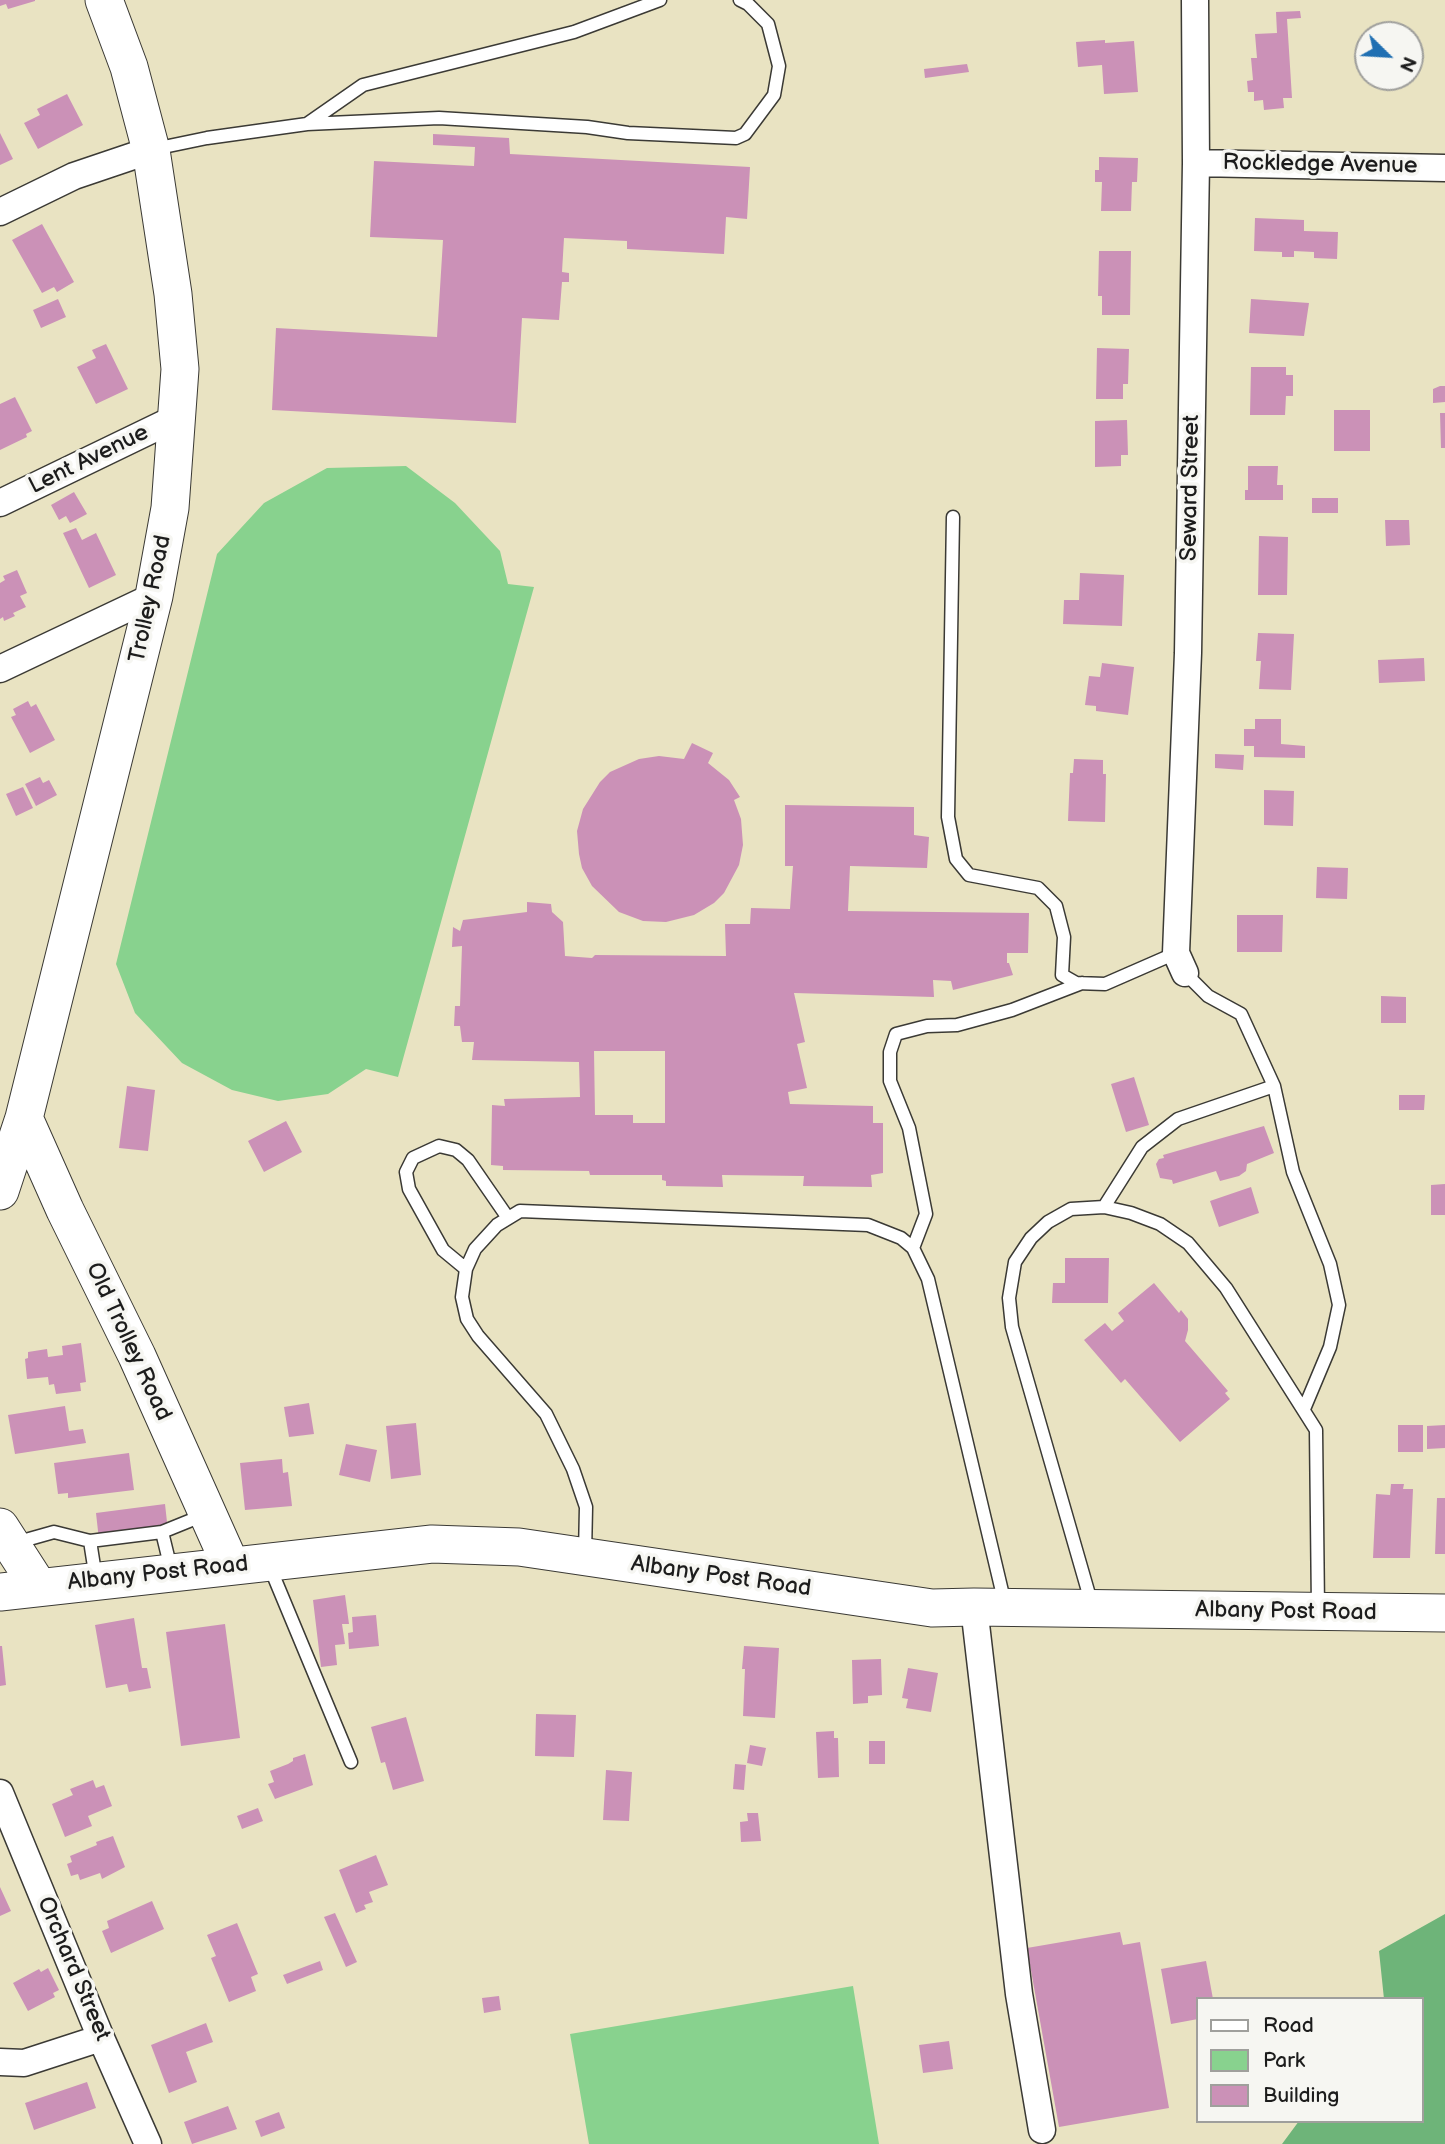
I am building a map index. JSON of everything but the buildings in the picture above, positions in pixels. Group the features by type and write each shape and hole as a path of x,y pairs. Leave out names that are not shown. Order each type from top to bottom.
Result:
{"street":[{"name":"Trolley Road","path":"0,1191 24,1118 154,596 170,508 178,417 180,369 173,294 151,150 129,67 104,0"},
{"name":"Seward Street","path":"1180,963 1196,163 1195,0"},
{"path":"0,212 74,176 151,150"},
{"name":"Rockledge Avenue","path":"1196,163 1445,168"},
{"name":"Lent Avenue","path":"0,503 178,417"},
{"path":"0,669 154,596"},
{"name":"Old Trolley Road","path":"24,1118 65,1210 137,1356 231,1566"},
{"path":"5,1536 38,1586"},
{"name":"Albany Post Road","path":"0,1592 432,1544 519,1546 932,1608 1445,1613"},
{"path":"990,1607 1018,1994 1042,2130"},
{"name":"Orchard Street","path":"0,1793 101,2038 148,2144"},
{"path":"0,2063 24,2063 101,2038"}],"lane":[{"path":"307,124 363,85 575,32 660,0"},
{"path":"151,150 207,138 307,124 439,118 587,127 628,133 736,138 745,134 774,95 779,66 768,24 748,4 740,0"},
{"path":"953,517 948,817 956,859 969,875 1038,888 1056,906 1064,937 1062,975 1076,983 1105,984 1180,963 1208,996 1241,1014 1273,1086 1293,1172 1330,1264 1339,1305 1329,1347 1304,1409"},
{"path":"913,1248 926,1214 909,1128 890,1081 890,1052 896,1034 927,1026 957,1025 1001,1013 1082,983"},
{"path":"1104,1207 1142,1147 1178,1119 1273,1086"},
{"path":"466,1269 443,1250 409,1189 406,1172 413,1158 439,1146 456,1150 468,1160 508,1218"},
{"path":"1093,1609 1012,1327 1009,1298 1015,1262 1031,1238 1048,1222 1071,1209 1104,1207 1160,1224 1188,1243 1226,1288 1316,1430 1318,1613"},
{"path":"585,1556 586,1507 572,1469 546,1415 478,1336 467,1319 462,1297 466,1269 475,1249 497,1225 520,1211 868,1225 901,1238 913,1248 928,1279 1002,1583 990,1607"},
{"path":"5,1536 54,1532 90,1541 162,1532 208,1513"},
{"path":"162,1532 172,1572"},
{"path":"90,1541 96,1581"},
{"path":"268,1562 351,1762"}],"green space":[{"path":"406,466 455,503 500,551 508,584 534,587 398,1077 366,1069 328,1094 278,1101 232,1090 182,1063 135,1013 116,964 217,554 264,503 327,468"},
{"path":"1445,1914 1445,2144 1282,2144 1298,2123 1424,2123 1424,1997 1384,1997 1379,1951"},
{"path":"853,1986 879,2144 589,2144 570,2034"}]}
